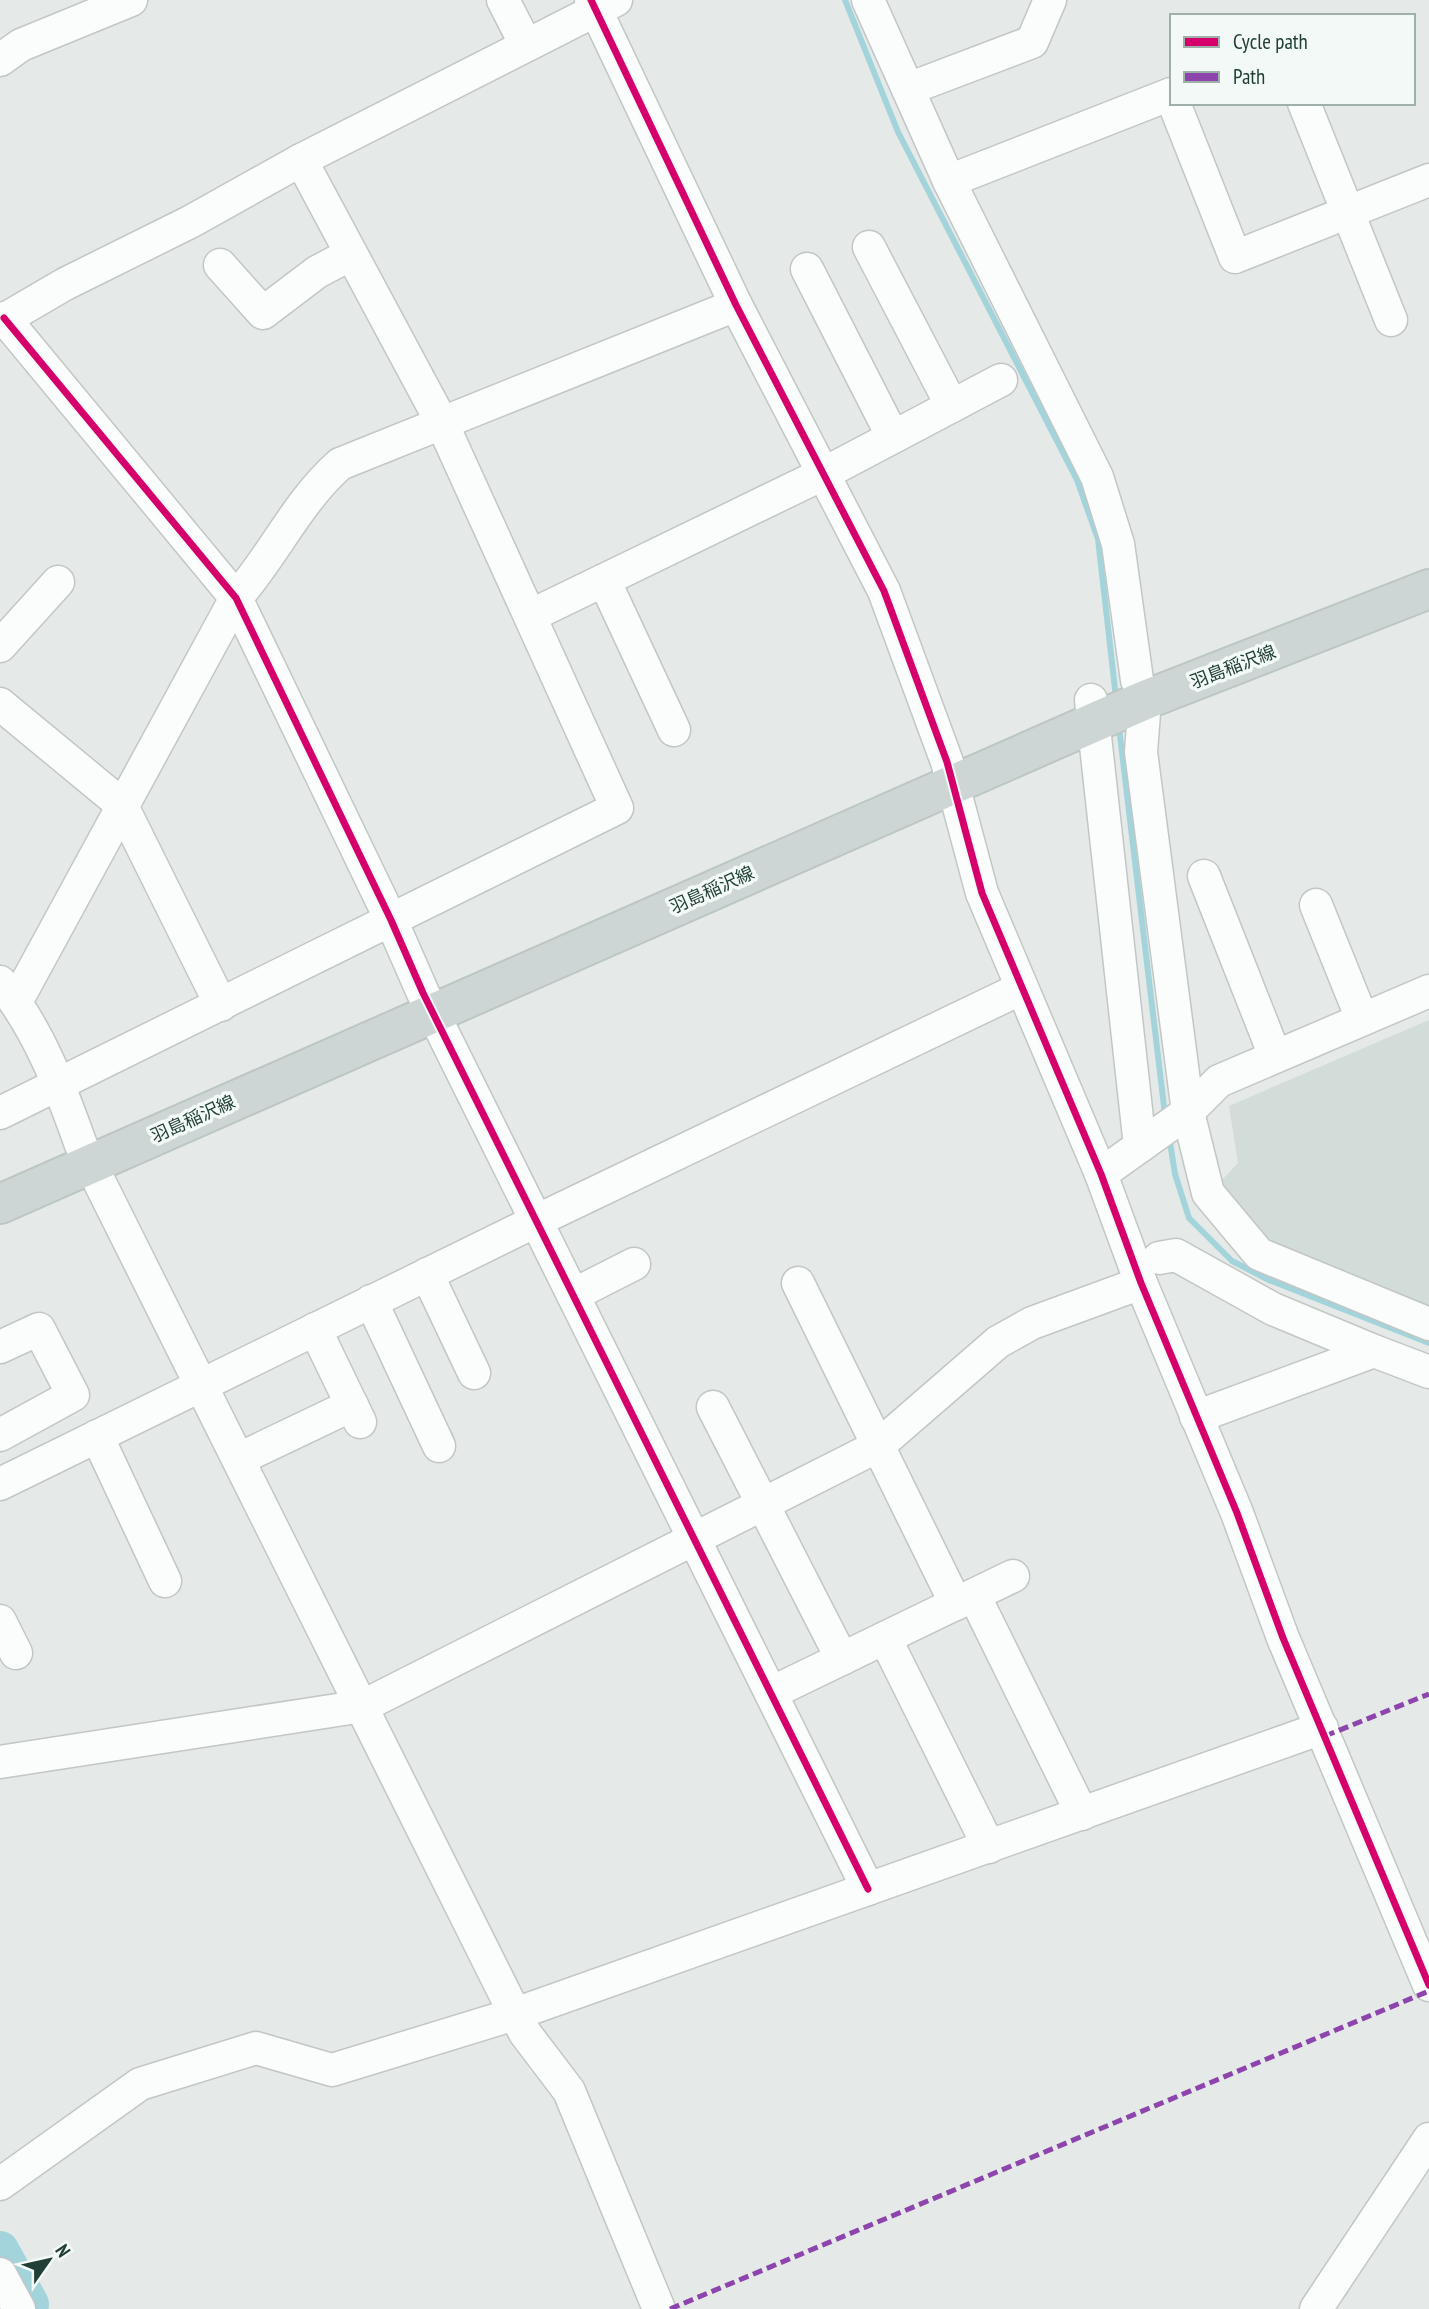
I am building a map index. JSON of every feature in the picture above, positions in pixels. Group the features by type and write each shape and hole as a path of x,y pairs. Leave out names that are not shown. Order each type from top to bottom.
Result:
{"main road":[{"name":"羽島稲沢線","path":"0,1204 86,1155 950,773 1429,566"},
{"name":"羽島稲沢線","path":"1117,701 1429,589"},
{"name":"羽島稲沢線","path":"0,1179 86,1155"}],"street":[{"path":"0,60 21,45 131,0"},
{"path":"503,0 526,46"},
{"path":"868,0 949,181 1097,477 1118,544 1117,701 1166,1128 1208,1193 1259,1254 1429,1324"},
{"path":"908,89 1032,42 1050,0"},
{"path":"868,1889 427,1003 391,920 236,598 2,320 301,160 526,46 601,3 736,305 884,591 950,773 982,893 1101,1174 1150,1270 1196,1417 1429,1985"},
{"path":"949,181 1170,93"},
{"path":"1175,105 1235,257 1348,215 1429,180"},
{"path":"1305,105 1391,320"},
{"path":"0,1113 617,808 441,421 301,160"},
{"path":"869,247 952,405"},
{"path":"220,265 263,313 317,272 351,254"},
{"path":"807,269 893,437"},
{"path":"659,2309 569,2091 526,2034 515,2014 86,1155 59,1083 8,992 121,804 236,598 313,487 340,464 441,421 736,305"},
{"path":"530,616 825,473 1001,380"},
{"path":"604,580 674,730"},
{"path":"0,646 58,582"},
{"path":"1117,701 1141,752 1166,1128"},
{"path":"0,704 121,804 221,1005"},
{"path":"1204,876 1275,1056"},
{"path":"1316,905 1362,1019"},
{"path":"0,1484 371,1301 1022,988"},
{"path":"1101,1174 1166,1128 1219,1081 1429,991"},
{"path":"0,1762 363,1706 878,1446 998,1342 1032,1323 1150,1270 1176,1255 1273,1310 1429,1372"},
{"path":"573,1295 634,1264"},
{"path":"427,1274 474,1373"},
{"path":"798,1283 878,1446 1082,1814"},
{"path":"371,1301 439,1446"},
{"path":"0,1347 39,1329 72,1395 0,1435"},
{"path":"239,1459 356,1415 315,1329"},
{"path":"1196,1417 1374,1351"},
{"path":"713,1407 842,1659"},
{"path":"97,1436 165,1580"},
{"path":"771,1693 1013,1576"},
{"path":"0,1621 16,1653"},
{"path":"885,1638 989,1847"},
{"path":"0,2184 140,2084 256,2049 332,2070 515,2014 1322,1728"},
{"path":"1316,2309 1429,2139"},
{"path":"0,2274 19,2309"}],"shaded area":[{"path":"1429,1020 1429,1311 1267,1240 1217,1185 1238,1163 1229,1106"}],"waterway":[{"path":"845,0 898,132 1077,480 1098,539 1116,698"},
{"path":"1119,727 1165,1115"},
{"path":"1169,1136 1175,1174 1189,1218 1232,1261 1269,1280 1429,1343"},
{"path":"0,2250 30,2304"}],"marked path":[{"path":"1325,1736 1429,1694"},
{"path":"670,2309 1429,1991"}],"cycle path":[{"path":"591,0 736,305 884,591 947,762 982,893 1101,1174 1141,1283 1237,1513 1283,1638 1429,1985"},
{"path":"4,318 236,598 391,920 423,993 868,1889"}]}
